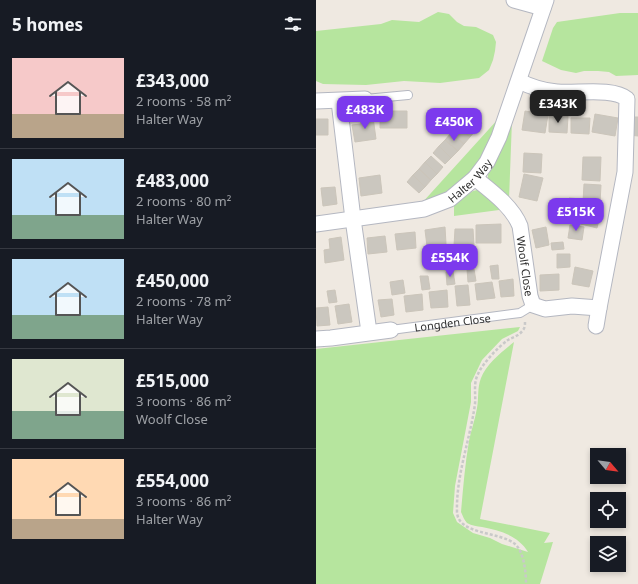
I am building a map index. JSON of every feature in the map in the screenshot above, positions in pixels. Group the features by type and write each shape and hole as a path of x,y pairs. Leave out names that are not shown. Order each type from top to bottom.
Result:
{"street":[{"path":"514,0 544,4"},
{"name":"Halter Way","path":"316,224 403,213 435,206 450,199 475,178 494,150 519,82 544,4"},
{"path":"519,82 545,91 559,93 617,94 626,99 625,172 596,326"},
{"path":"317,101 365,99"},
{"path":"339,101 353,219 369,332"},
{"name":"Woolf Close","path":"475,178 504,204 518,220 530,296 529,308 545,309 572,306 599,308"},
{"name":"Longden Close","path":"316,339 391,330"}],"lane":[{"path":"365,99 408,96"},
{"name":"Longden Close","path":"391,330 520,313 529,308"}],"path":[{"path":"526,584 522,558 515,544 497,535 471,529 459,520 457,513 458,495 465,449 475,403 474,389 477,376 483,366 499,349 508,340 519,335 524,329 529,308"}],"green space":[{"path":"438,12 449,14 457,22 464,26 476,27 493,35 496,42 493,60 489,70 479,78 440,83 404,81 366,85 323,84 316,81 316,31 381,24 392,20 419,22"},
{"path":"620,13 638,13 638,75 616,76 609,72 598,71 584,71 576,73 561,70 542,61 553,28 557,22"},
{"path":"499,118 489,147 477,166 446,194 421,204"},
{"path":"512,120 509,200 488,179 488,176 502,147"},
{"path":"473,191 481,191 502,209 454,216 454,204"},
{"path":"520,327 518,331 502,339 482,360 471,383 471,402 455,486 453,513 457,522 473,533 528,552 524,546 508,535 467,523 461,512 464,476 470,437 477,408 480,382 483,373 491,363 514,342 480,519 550,533 544,543 553,542 540,584 316,584 316,349"}],"building":[{"path":"380,111 407,111 407,128 380,128"},
{"path":"525,111 548,115 545,133 522,130"},
{"path":"470,112 482,123 476,130 464,119"},
{"path":"595,114 618,118 615,136 592,132"},
{"path":"549,115 568,116 567,133 549,132"},
{"path":"373,117 376,139 355,142 352,125 361,124 361,118"},
{"path":"630,117 638,117 638,136 629,135"},
{"path":"571,118 590,118 589,134 571,133"},
{"path":"316,119 328,119 328,135 316,135"},
{"path":"464,119 476,130 470,137 457,126"},
{"path":"457,126 470,137 464,144 451,133"},
{"path":"451,133 464,144 458,151 445,140"},
{"path":"445,140 458,151 451,158 439,146"},
{"path":"439,146 451,158 445,164 433,153"},
{"path":"524,153 542,154 541,173 523,172"},
{"path":"431,156 443,167 437,174 425,162"},
{"path":"583,157 601,157 600,181 582,180"},
{"path":"425,162 437,174 431,180 419,169"},
{"path":"419,169 431,180 425,187 413,175"},
{"path":"524,174 543,178 537,201 519,197"},
{"path":"380,175 382,193 361,196 359,178"},
{"path":"413,175 425,187 419,193 407,182"},
{"path":"584,184 601,185 600,203 583,202"},
{"path":"335,187 337,204 323,206 321,188"},
{"path":"569,198 582,199 581,206 569,206"},
{"path":"584,207 601,210 597,228 581,224"},
{"path":"501,224 501,243 476,243 476,225"},
{"path":"570,225 584,227 582,240 568,238"},
{"path":"445,227 446,244 427,246 425,230"},
{"path":"546,227 549,245 536,248 532,230"},
{"path":"455,229 473,229 474,246 454,246"},
{"path":"415,232 416,248 397,250 395,234"},
{"path":"385,236 387,252 368,254 367,238"},
{"path":"341,237 344,260 325,263 324,250 330,249 329,239"},
{"path":"563,242 564,249 552,250 551,243"},
{"path":"557,254 570,254 570,267 557,268"},
{"path":"498,265 499,279 492,279 490,266"},
{"path":"575,267 593,271 589,287 572,284"},
{"path":"467,269 474,269 476,281 468,282"},
{"path":"453,271 455,284 447,285 446,272"},
{"path":"559,274 559,290 540,291 540,275"},
{"path":"420,276 428,276 430,289 422,290"},
{"path":"513,279 514,296 501,297 499,281"},
{"path":"403,280 405,293 392,295 390,282"},
{"path":"492,282 495,298 477,300 475,284"},
{"path":"468,285 470,305 457,306 455,286"},
{"path":"335,290 337,302 329,303 327,291"},
{"path":"447,290 448,307 431,308 429,292"},
{"path":"422,294 423,310 406,312 404,296"},
{"path":"392,299 394,315 381,317 378,300"},
{"path":"349,304 352,322 338,324 335,306"},
{"path":"328,307 330,325 317,326 316,308"}]}
